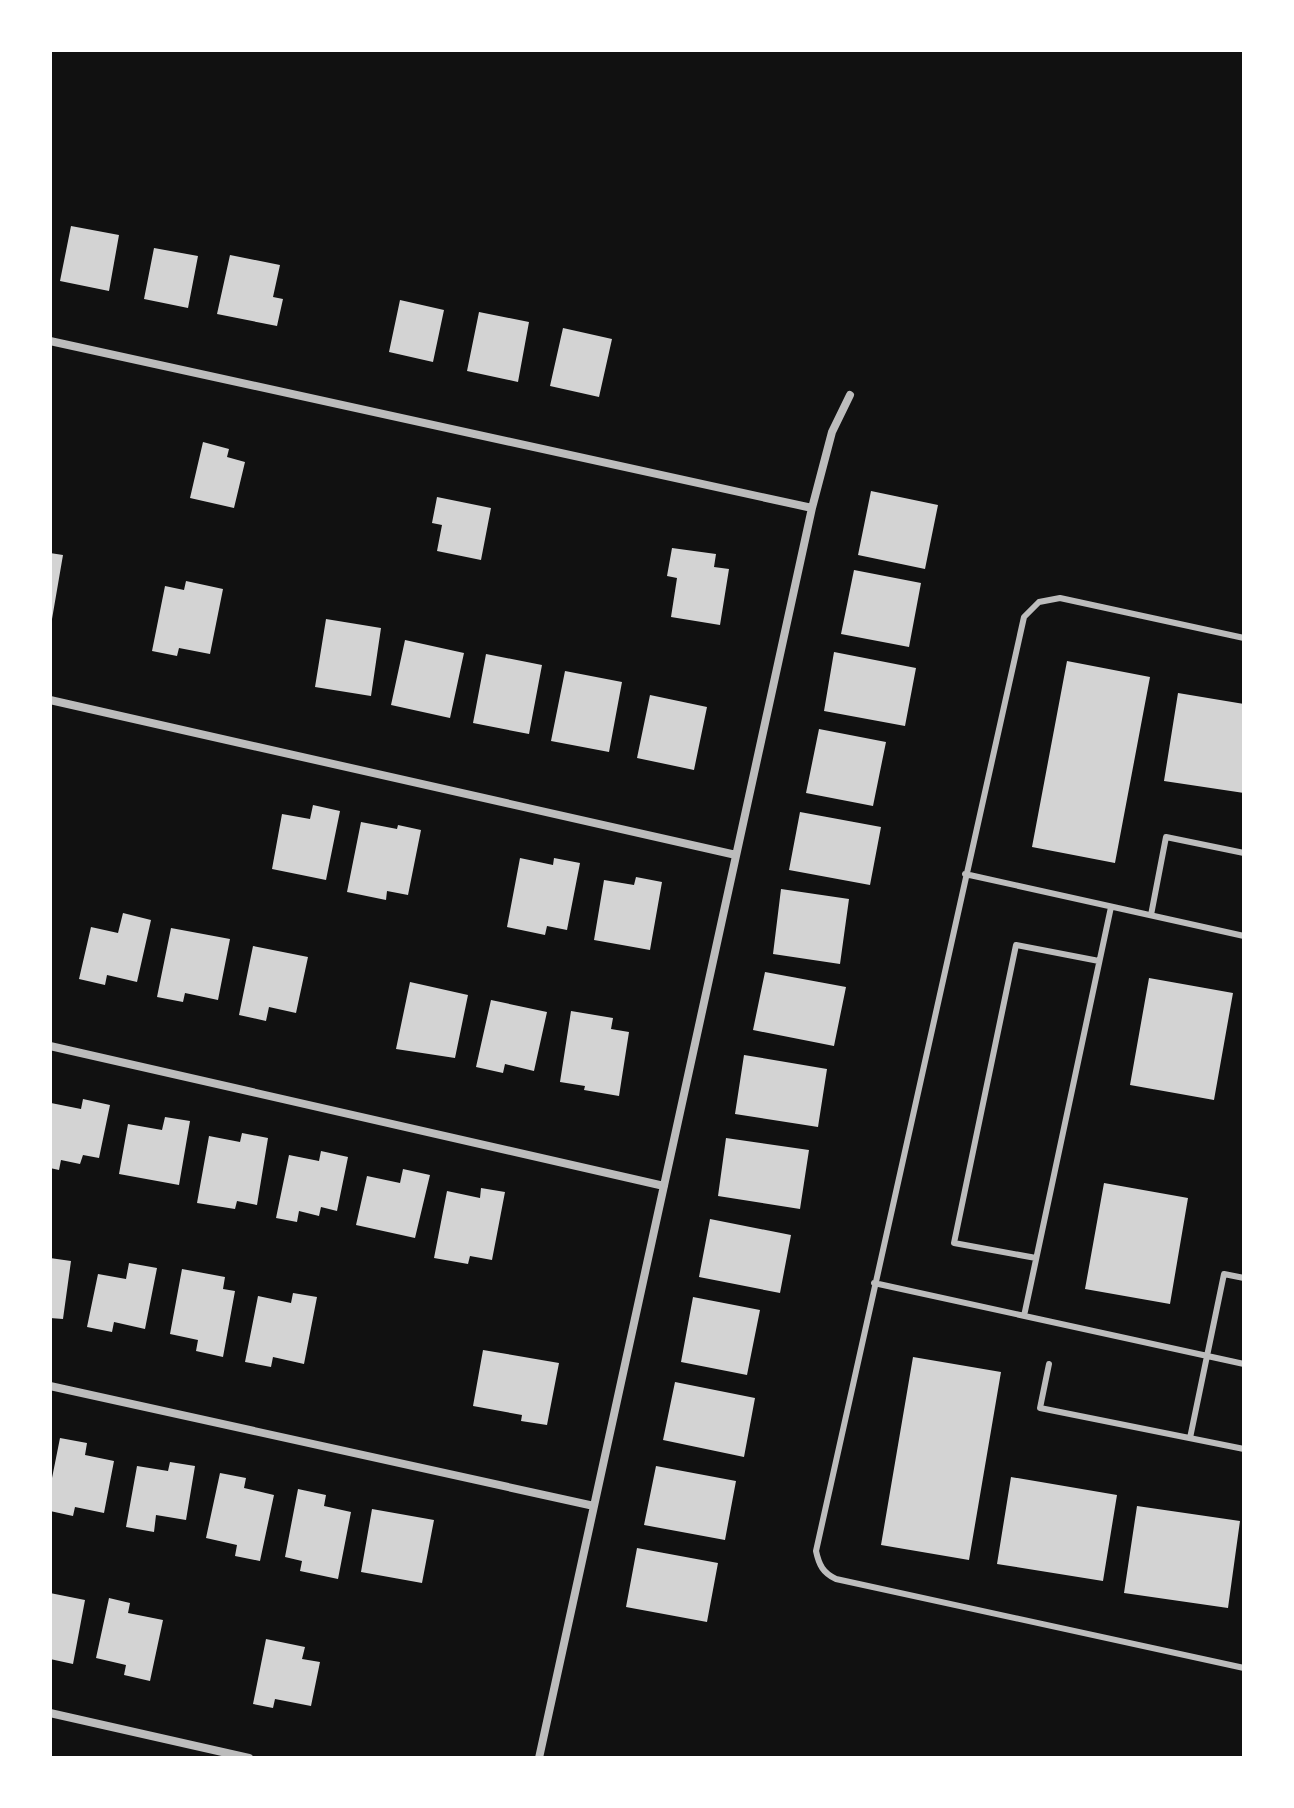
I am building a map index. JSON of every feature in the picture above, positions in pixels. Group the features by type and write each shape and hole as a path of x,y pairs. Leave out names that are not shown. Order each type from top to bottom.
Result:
{"street":[{"path":"50,341 812,508"},
{"path":"539,1758 812,508 832,432 850,395"},
{"path":"50,700 736,855"},
{"path":"50,1046 664,1186"},
{"path":"50,1386 594,1506"},
{"path":"50,1713 249,1758"}],"lane":[{"path":"1244,638 1068,599 1048,599 1032,607 1021,625 816,1551 818,1563 826,1574 836,1579 1244,1668"},
{"path":"1151,915 1166,837 1244,853"},
{"path":"965,874 1244,936"},
{"path":"1024,1316 1111,907"},
{"path":"1036,1258 954,1243 1016,945 1099,961"},
{"path":"1190,1438 1224,1274 1244,1278"},
{"path":"874,1283 1244,1364"},
{"path":"1049,1364 1040,1408 1244,1449"}],"building":[{"path":"71,226 119,235 109,291 60,281"},
{"path":"154,248 198,256 188,308 144,299"},
{"path":"230,255 280,265 273,297 283,299 277,326 217,314"},
{"path":"400,300 444,310 433,362 389,352"},
{"path":"479,312 529,322 518,382 467,371"},
{"path":"563,328 612,339 599,397 550,386"},
{"path":"203,442 229,449 227,457 245,462 234,508 190,498"},
{"path":"871,491 938,505 925,569 858,555"},
{"path":"437,497 491,508 481,560 437,551 442,525 432,523"},
{"path":"672,548 716,554 714,567 729,569 720,625 671,617 677,578 667,576"},
{"path":"50,553 63,555 52,619 50,619"},
{"path":"854,570 921,583 909,647 841,634"},
{"path":"186,581 223,589 210,654 179,648 177,656 152,651 165,586 184,590"},
{"path":"326,619 381,628 371,696 315,687"},
{"path":"405,640 464,653 450,718 391,705"},
{"path":"834,652 916,668 905,726 824,711"},
{"path":"486,654 542,665 529,734 473,723"},
{"path":"1067,661 1150,677 1115,863 1032,847"},
{"path":"565,671 622,682 609,752 551,741"},
{"path":"1178,693 1244,704 1244,793 1164,781"},
{"path":"650,695 707,707 694,770 637,758"},
{"path":"819,729 886,742 873,806 806,793"},
{"path":"313,805 340,811 326,880 272,869 282,814 310,819"},
{"path":"800,812 881,827 870,885 789,870"},
{"path":"361,822 421,830 408,895 387,891 386,900 347,892"},
{"path":"520,858 553,865 554,858 580,863 567,930 547,926 545,935 507,927"},
{"path":"636,877 662,882 650,950 594,940 604,880 634,885"},
{"path":"781,889 849,899 840,964 773,954"},
{"path":"123,913 151,920 137,982 107,975 105,985 79,979 91,927 118,933"},
{"path":"171,928 230,939 218,1000 185,993 183,1002 157,997"},
{"path":"253,946 308,957 296,1013 269,1007 266,1021 239,1015"},
{"path":"765,972 846,987 834,1046 753,1030"},
{"path":"1149,978 1233,993 1214,1100 1130,1085"},
{"path":"410,982 468,995 455,1058 396,1049"},
{"path":"491,1000 547,1012 534,1071 505,1064 503,1073 476,1067"},
{"path":"571,1011 613,1018 611,1029 629,1032 619,1096 560,1082"},
{"path":"744,1055 827,1069 818,1127 735,1114"},
{"path":"83,1099 110,1105 99,1158 83,1155 80,1164 61,1160 59,1170 50,1168 51,1103 81,1109"},
{"path":"165,1117 190,1121 179,1185 119,1174 128,1124 162,1130"},
{"path":"242,1133 268,1138 257,1205 237,1201 235,1209 197,1203 209,1136 240,1142"},
{"path":"726,1138 809,1150 800,1209 718,1196"},
{"path":"321,1151 348,1157 337,1211 321,1207 319,1216 299,1211 297,1222 276,1218 289,1155 319,1161"},
{"path":"403,1169 430,1175 415,1238 356,1225 367,1176 400,1183"},
{"path":"1104,1183 1188,1198 1170,1304 1085,1289"},
{"path":"481,1188 505,1192 492,1260 470,1256 468,1264 434,1258 447,1191 480,1198"},
{"path":"710,1219 791,1235 780,1293 699,1277"},
{"path":"50,1258 71,1261 63,1319 50,1318"},
{"path":"129,1263 157,1268 145,1329 114,1322 112,1332 87,1327 98,1274 126,1279"},
{"path":"182,1269 225,1277 223,1289 235,1291 223,1357 196,1351 198,1340 170,1334"},
{"path":"293,1293 317,1297 304,1364 273,1357 271,1367 245,1362 258,1296 291,1303"},
{"path":"693,1297 760,1310 747,1375 681,1362"},
{"path":"483,1350 559,1363 547,1425 521,1421 522,1415 473,1406"},
{"path":"913,1357 1001,1372 969,1560 881,1545"},
{"path":"675,1382 755,1398 744,1457 663,1440"},
{"path":"60,1438 87,1443 85,1455 114,1461 104,1513 75,1507 73,1516 50,1511 50,1488"},
{"path":"170,1462 195,1466 186,1520 156,1515 154,1532 126,1527 137,1466 168,1471"},
{"path":"656,1466 736,1481 725,1540 644,1525"},
{"path":"220,1473 246,1478 244,1488 274,1495 260,1561 235,1556 237,1545 206,1538"},
{"path":"1011,1477 1117,1495 1103,1581 997,1564"},
{"path":"298,1489 326,1495 324,1506 351,1512 338,1579 300,1571 302,1561 285,1557"},
{"path":"1137,1506 1240,1521 1228,1608 1124,1593"},
{"path":"372,1509 434,1520 422,1583 361,1572"},
{"path":"637,1548 718,1563 707,1622 626,1607"},
{"path":"50,1593 85,1600 73,1664 50,1659"},
{"path":"109,1598 130,1603 128,1613 163,1620 150,1681 124,1675 126,1665 96,1658"},
{"path":"266,1639 305,1647 302,1659 320,1662 311,1706 275,1699 273,1708 253,1704"}]}
